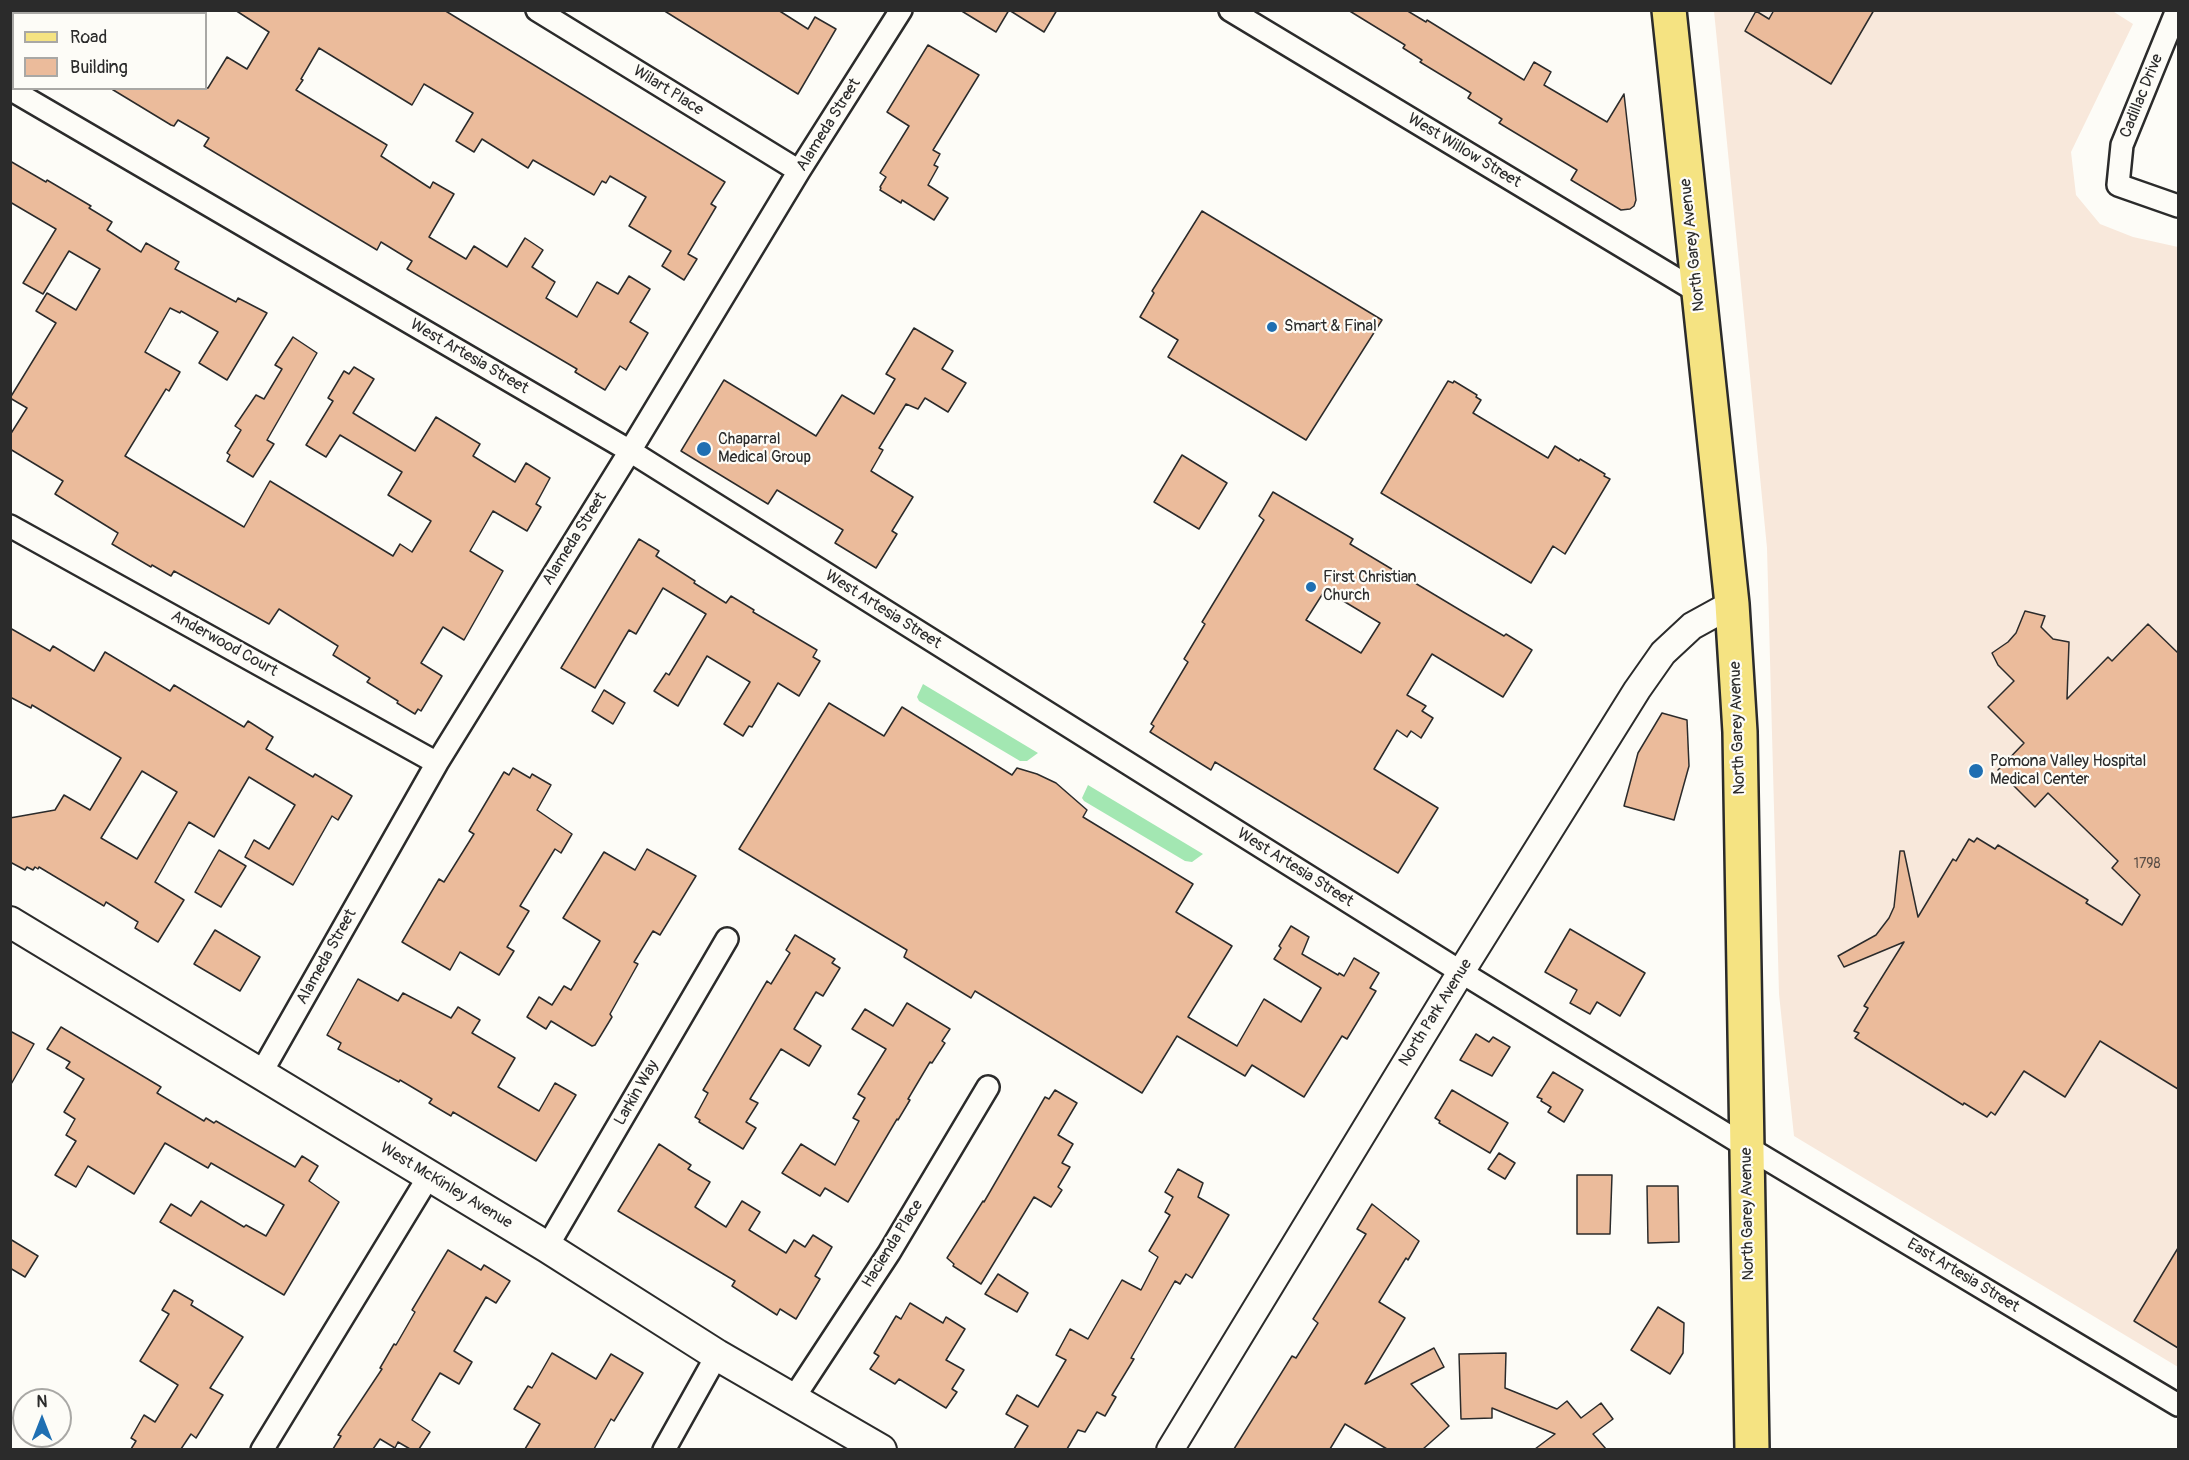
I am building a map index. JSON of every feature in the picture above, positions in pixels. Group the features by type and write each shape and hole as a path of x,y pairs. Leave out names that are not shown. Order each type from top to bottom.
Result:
{"main road":[{"name":"North Garey Avenue","path":"1669,10 1732,604 1740,732 1752,1449"},
{"name":"West McKinley Avenue","path":"10,922 547,1247 717,1355 881,1449"}],"street":[{"name":"Wilart Place","path":"537,10 799,171"},
{"name":"Alameda Street","path":"260,1075 437,762 630,451 799,171 901,10"},
{"name":"West Willow Street","path":"1230,10 1698,292"},
{"name":"Cadillac Drive","path":"2177,10 2122,145 2118,185 2178,206"},
{"name":"West Artesia Street","path":"10,89 630,451 1461,972 1747,1147"},
{"name":"Anderwood Court","path":"10,526 437,762"},
{"name":"North Park Avenue","path":"1170,1449 1461,972 1637,690 1663,653 1692,626 1732,604"},
{"name":"Larkin Way","path":"547,1247 727,939"},
{"name":"Hacienda Place","path":"793,1399 889,1252 988,1087"},
{"name":"East Artesia Street","path":"1747,1147 2178,1405"},
{"path":"262,1449 429,1176"},
{"path":"664,1449 717,1355"}],"shaded area":[{"name":"Pomona Valley Hospital Medical Center","path":"2111,10 2133,24 2071,152 2076,195 2100,224 2133,237 2178,247 2178,1367 1794,1136 1779,994 1767,548 1714,11"}],"green space":[{"path":"923,684 1038,753 1027,761 1020,761 919,701 917,697"},
{"path":"1088,785 1203,854 1192,862 1185,861 1084,801 1082,798"}],"building":[{"path":"235,10 444,10 725,182 711,204 716,207 688,254 697,259 684,280 662,266 671,251 629,226 646,197 610,176 606,183 602,181 594,195 533,160 528,168 482,139 474,152 456,141 473,113 424,84 412,105 319,48 301,79 303,80 296,90 387,145 381,156 430,188 433,182 454,194 429,237 466,259 474,246 507,267 525,238 543,250 532,267 555,282 546,298 577,317 597,282 618,294 629,276 650,289 630,322 648,333 626,370 620,366 605,390 575,372 577,369 407,269 412,261 381,242 377,250 204,146 209,138 178,120 174,126 171,125 113,90 207,90 227,57 247,69 269,32"},
{"path":"663,10 778,10 808,29 815,17 836,29 798,94"},
{"path":"960,10 1009,10 996,32"},
{"path":"1009,10 1057,10 1044,32"},
{"path":"1348,10 1406,10 1426,22 1427,20 1524,80 1534,62 1551,72 1544,85 1607,122 1624,94 1636,200 1634,206 1621,210 1571,180 1577,170 1499,123 1502,119 1468,98 1471,93 1420,62 1422,60 1403,48 1405,45"},
{"path":"1774,10 1874,10 1831,84 1745,31 1756,11 1769,19"},
{"path":"928,45 979,75 933,150 940,154 934,165 938,167 928,185 948,198 934,220 902,200 901,203 880,190 886,177 880,173 909,126 887,112"},
{"path":"10,161 91,206 89,208 112,222 107,230 141,252 146,243 179,262 175,269 236,302 238,298 267,313 227,380 199,363 218,332 181,311 180,313 170,308 145,352 180,372 169,391 166,389 125,456 244,527 270,481 393,556 400,544 412,552 431,521 388,495 402,472 340,435 326,457 306,445 333,401 328,398 344,371 349,374 354,367 374,379 353,413 415,451 436,417 480,444 473,456 515,482 526,463 550,478 536,504 541,507 527,531 493,511 470,551 503,571 464,640 443,627 421,663 442,676 421,711 418,709 415,714 367,682 370,678 333,655 338,646 279,609 269,624 174,571 171,576 112,544 118,533 55,494 63,481 10,449 10,435 27,408 10,398 56,323 36,311 47,293 76,310 100,269 69,251 43,294 23,283 56,229 10,202"},
{"path":"1202,211 1382,320 1306,440 1168,357 1178,340 1140,317 1154,293 1152,291"},
{"path":"914,328 953,351 942,369 966,383 948,412 925,398 918,409 906,404 879,448 883,450 871,471 913,497 892,531 897,534 876,568 835,543 843,530 777,490 768,504 681,451 724,380 816,436 842,395 874,414 895,379 886,374"},
{"path":"293,337 317,353 267,440 274,444 253,477 227,461 230,455 227,453 241,430 235,426 256,395 264,399 282,369 275,365"},
{"path":"1448,381 1453,383 1454,381 1481,400 1473,413 1548,458 1555,446 1610,479 1565,554 1553,546 1531,583 1381,493"},
{"path":"1182,455 1227,483 1199,529 1154,502"},
{"path":"1273,492 1353,539 1350,544 1504,636 1506,634 1532,650 1503,697 1432,654 1407,695 1426,706 1422,711 1433,718 1421,738 1411,731 1407,737 1397,730 1374,769 1438,808 1398,873 1215,762 1211,770 1150,732 1154,726 1151,724 1188,662 1184,659 1205,624 1202,622 1264,520 1259,516","holes":["1325,590 1380,623 1361,653 1306,620"]},
{"path":"639,539 659,551 656,556 726,603 731,596 754,610 753,612 817,650 813,657 820,661 799,696 778,683 752,727 749,726 743,736 724,724 750,682 707,656 678,706 654,691 666,673 669,675 706,614 663,588 636,634 629,630 595,688 561,668"},
{"name":"Pomona Valley Hospital Medical Center","path":"2025,611 2045,616 2041,627 2053,639 2069,642 2067,699 2108,657 2112,661 2148,624 2178,653 2178,1089 2100,1041 2065,1097 2024,1071 1995,1115 1991,1112 1987,1117 1964,1103 1963,1105 1855,1038 1859,1033 1854,1031 1868,1008 1864,1006 1904,942 1844,967 1838,956 1876,935 1889,918 1894,907 1900,851 1904,851 1918,917 1953,859 1956,861 1969,839 1974,842 1977,838 1995,849 1998,845 2088,900 2086,903 2122,925 2140,895 2112,868 2118,861 2048,793 2035,807 1998,770 2024,743 1988,707 2014,681 1998,665 1992,653 2016,633"},
{"path":"10,628 50,651 53,646 94,671 105,652 170,691 174,685 244,727 248,721 273,737 266,749 313,777 315,774 352,796 338,820 332,816 293,885 245,857 254,840 269,849 295,805 249,777 214,837 189,822 155,882 184,900 158,942 135,928 138,922 106,902 104,906 39,867 33,870 27,867 25,870 10,862 10,818 55,810 64,795 90,810 121,758 32,705 31,708 10,697","holes":["142,771 177,792 137,859 101,838"]},
{"path":"604,690 625,703 613,724 592,711"},
{"path":"829,703 884,736 902,707 1012,775 1017,768 1056,783 1087,810 1083,817 1193,884 1176,912 1232,946 1188,1017 1237,1046 1264,999 1301,1022 1321,988 1274,959 1291,926 1309,937 1302,954 1338,975 1339,973 1344,976 1354,958 1379,973 1370,988 1376,991 1347,1039 1342,1036 1304,1097 1252,1065 1245,1076 1177,1036 1142,1093 975,991 971,998 904,957 907,950 739,849"},
{"path":"1662,713 1687,720 1689,766 1674,820 1624,806 1638,753"},
{"path":"513,768 530,778 532,774 551,785 537,810 572,834 561,853 555,849 520,906 529,911 507,947 514,951 499,975 460,952 450,970 402,942 439,879 444,882 474,834 469,831 504,772 509,775"},
{"path":"647,849 696,876 660,935 653,931 634,962 638,964 610,1014 612,1017 595,1045 592,1046 551,1021 546,1029 527,1017 539,997 552,1005 564,986 571,990 600,941 563,918 604,852 635,870"},
{"path":"219,850 246,866 221,907 195,892"},
{"path":"1570,929 1645,973 1620,1016 1597,1002 1590,1014 1570,1003 1577,990 1545,972"},
{"path":"215,930 260,957 240,991 194,964"},
{"path":"795,935 835,959 832,963 840,968 823,996 816,992 794,1029 821,1046 809,1066 781,1049 750,1099 758,1103 746,1122 756,1128 743,1149 699,1122 700,1120 695,1117 708,1093 703,1090 767,981 771,984 790,953 786,950"},
{"path":"358,979 398,1001 403,993 451,1018 458,1007 480,1020 472,1033 515,1058 498,1087 539,1111 555,1083 576,1095 536,1161 453,1112 451,1116 429,1103 432,1099 400,1080 399,1082 338,1049 341,1043 327,1035"},
{"path":"907,1003 950,1029 942,1041 945,1043 932,1063 930,1062 908,1099 910,1100 848,1202 825,1188 820,1196 782,1173 801,1144 835,1165 859,1121 853,1118 865,1098 858,1094 886,1049 852,1029 865,1009 893,1026"},
{"path":"61,1027 161,1087 157,1093 204,1121 206,1118 214,1123 216,1121 295,1167 302,1156 318,1166 309,1181 339,1202 284,1295 160,1222 171,1204 191,1216 201,1201 244,1227 246,1225 266,1236 284,1205 211,1163 208,1168 165,1143 134,1194 88,1166 76,1187 55,1175 76,1141 66,1135 75,1119 64,1112 84,1079 66,1068 70,1062 47,1049"},
{"path":"10,1031 34,1044 10,1086"},
{"path":"1476,1034 1489,1042 1493,1037 1510,1047 1492,1076 1460,1060"},
{"path":"1553,1072 1583,1090 1564,1122 1548,1112 1551,1107 1537,1097"},
{"path":"1055,1090 1077,1103 1058,1135 1073,1144 1062,1163 1070,1167 1058,1187 1062,1190 1051,1207 1034,1197 981,1284 953,1266 954,1264 947,1258 984,1202 1045,1097 1049,1099"},
{"path":"1452,1090 1508,1123 1490,1153 1439,1123 1440,1121 1435,1118"},
{"path":"659,1144 691,1165 688,1169 710,1182 695,1207 726,1227 742,1201 760,1212 749,1230 786,1253 794,1240 805,1247 813,1235 832,1247 815,1276 820,1279 796,1319 780,1309 777,1315 732,1286 735,1281 618,1211"},
{"path":"1499,1153 1515,1163 1505,1179 1488,1169"},
{"path":"1178,1169 1203,1183 1198,1197 1229,1215 1192,1278 1186,1274 1180,1284 1175,1281 1131,1358 1134,1359 1112,1395 1116,1397 1105,1416 1097,1412 1085,1432 1078,1430 1067,1449 1014,1449 1028,1426 1006,1414 1017,1395 1038,1407 1066,1360 1056,1355 1070,1329 1088,1339 1122,1280 1141,1290 1158,1257 1149,1251 1170,1215 1165,1212 1173,1197 1165,1192"},
{"path":"1577,1175 1612,1175 1610,1234 1577,1234"},
{"path":"1647,1186 1678,1186 1679,1242 1648,1243"},
{"path":"1372,1204 1419,1241 1379,1302 1405,1318 1365,1384 1434,1348 1444,1367 1411,1384 1449,1426 1423,1449 1387,1449 1345,1424 1330,1449 1234,1449 1292,1356 1296,1358 1318,1323 1313,1319 1366,1234 1357,1229"},
{"path":"10,1239 38,1256 25,1277 10,1268"},
{"path":"2178,1248 2178,1348 2134,1321"},
{"path":"448,1250 481,1270 484,1265 510,1281 496,1303 486,1297 454,1351 472,1362 459,1384 440,1373 412,1420 430,1432 419,1449 410,1449 398,1442 395,1448 380,1439 373,1449 333,1449 341,1436 338,1435 382,1369 380,1368 415,1312 412,1310"},
{"path":"998,1274 1028,1293 1017,1312 985,1294"},
{"path":"174,1290 193,1301 191,1305 243,1337 210,1388 223,1395 196,1438 191,1434 181,1449 131,1449 136,1441 131,1438 144,1415 155,1422 178,1385 140,1361 169,1314 162,1310"},
{"path":"910,1303 943,1323 946,1317 965,1329 946,1360 964,1370 952,1389 957,1392 946,1408 899,1379 895,1384 870,1369 879,1356 874,1353 896,1316 901,1319"},
{"path":"1658,1307 1684,1323 1683,1353 1670,1374 1631,1350"},
{"path":"552,1353 596,1379 611,1354 643,1373 614,1421 611,1419 594,1449 525,1449 540,1424 514,1409 528,1386 532,1388"},
{"path":"1506,1353 1505,1388 1557,1409 1567,1401 1581,1418 1601,1403 1613,1419 1593,1434 1606,1449 1535,1449 1555,1434 1492,1408 1492,1418 1461,1419 1459,1354"}],"place":[{"name":"Smart & Final","path":"1272,327"},
{"name":"Chaparral Medical Group","path":"704,449"},
{"name":"First Christian Church","path":"1311,587"},
{"name":"Pomona Valley Hospital Medical Center","path":"1976,771"}]}
